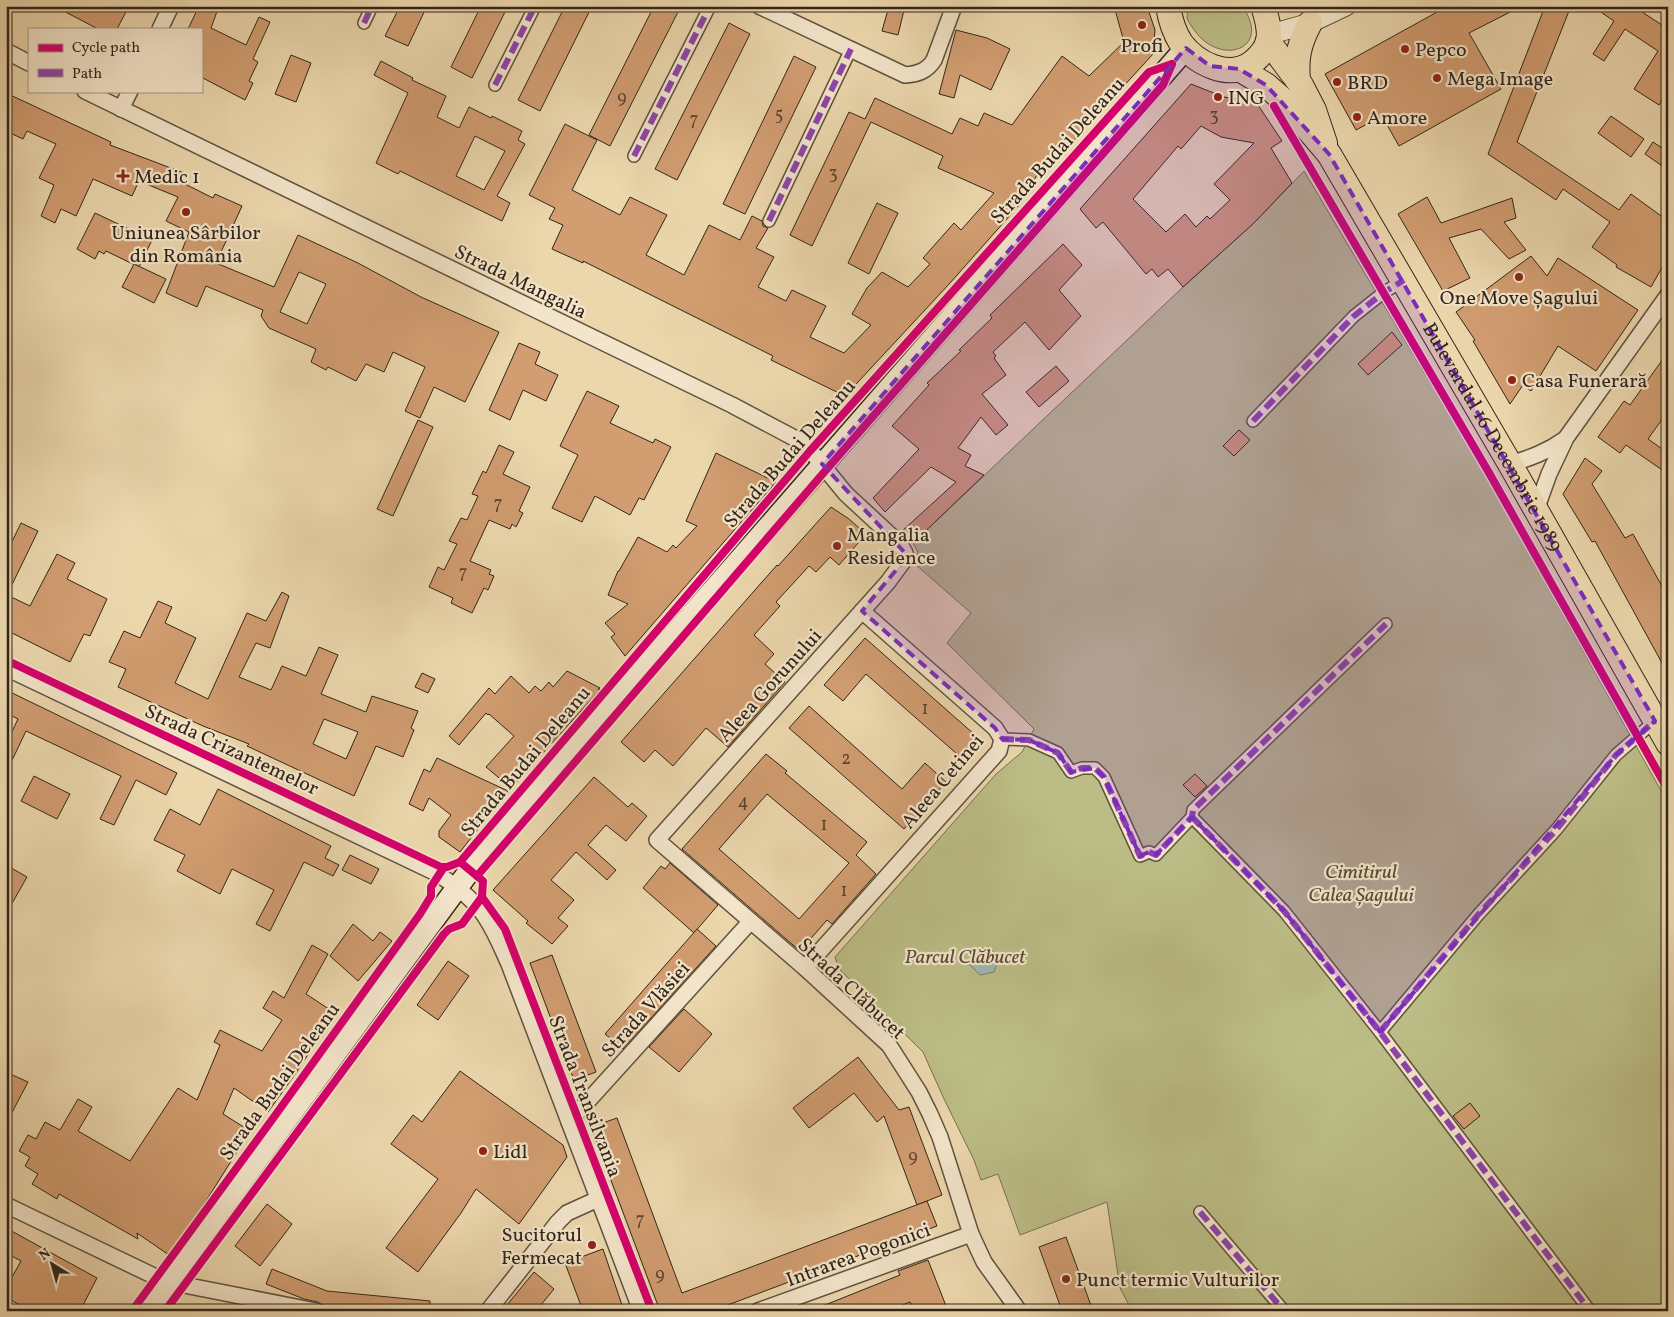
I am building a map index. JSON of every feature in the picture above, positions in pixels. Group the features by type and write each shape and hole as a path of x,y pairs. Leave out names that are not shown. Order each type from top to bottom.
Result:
{"main road":[{"path":"1168,6 1172,25 1186,48 1205,63 1216,68 1229,70 1239,69 1250,64 1263,52 1268,38 1268,26 1263,6"},
{"path":"1298,80 1297,63 1299,50 1302,38 1310,23"},
{"name":"Bulevardul 16 Decembrie 1989","path":"1268,38 1298,80 1314,110 1329,154"},
{"name":"Strada Budai Deleanu","path":"146,1311 485,850 1186,48"},
{"name":"Bulevardul 16 Decembrie 1989","path":"1239,69 1266,85 1283,100 1329,154 1404,280 1536,510 1662,717 1668,743"}],"street":[{"path":"160,28 171,6"},
{"path":"364,23 372,6"},
{"path":"495,85 535,6"},
{"path":"634,156 710,6"},
{"path":"759,6 905,75 924,71 934,60 954,6"},
{"path":"1268,38 1310,23 1346,6"},
{"path":"768,221 851,49"},
{"path":"6,52 28,63"},
{"name":"Strada Mangalia","path":"87,92 732,405 798,440 805,444 846,494 900,544 905,553"},
{"path":"121,109 130,92"},
{"path":"1253,421 1354,316 1383,293 1404,280"},
{"path":"1536,510 1549,474 1566,438 1668,295"},
{"path":"1510,464 1550,450 1566,438"},
{"name":"Aleea Gorunului","path":"656,840 888,582 902,563 905,553"},
{"name":"Aleea Cetinei","path":"805,968 999,751 1002,739 995,728 862,610"},
{"path":"1002,739 1029,740 1058,753 1071,772 1082,768 1095,768 1104,777 1140,856 1149,852 1156,855 1192,817 1193,810 1240,762 1386,624"},
{"name":"Strada Crizantemelor","path":"6,668 436,873 457,887"},
{"path":"1380,1032 1478,915 1556,830 1616,755 1662,717"},
{"path":"1192,817 1284,910 1380,1032 1590,1311"},
{"name":"Strada Clăbucet","path":"656,840 805,968 889,1045 919,1092 940,1137 971,1234 984,1262 1019,1311"},
{"name":"Strada Transilvania","path":"457,887 480,910 495,933 509,964 641,1311"},
{"name":"Strada Vlăsiei","path":"569,1122 750,922"},
{"path":"488,1311 558,1222 572,1211 598,1199"},
{"path":"6,1205 135,1268 168,1281 316,1311"},
{"path":"1200,1212 1284,1311"},
{"name":"Intrarea Pogonici","path":"758,1311 971,1234"}],"highlighted area":[{"path":"1186,48 1210,66 1239,69 1266,85 1329,154 1655,721 1616,755 1380,1032 1284,911 1192,817 1156,855 1149,852 1140,856 1104,777 1095,768 1071,772 1058,753 1029,740 1002,739 995,728 862,611 902,563 905,553 822,464"}],"green space":[{"path":"1188,6 1242,6 1250,21 1251,33 1248,42 1240,48 1229,50 1218,48 1206,42 1188,21"},
{"name":"Cimitirul Calea Șagului","path":"1304,171 1484,473 1668,803 1668,1311 1132,1311 1120,1288 1107,1202 1020,1235 998,1174 981,1180 974,1160 923,1052 839,969 835,957 996,774 1022,752 1034,729 947,643 971,613 915,564 918,552 913,543 1183,287 1254,223"}],"water":[{"path":"989,947 999,958 994,972 980,975 969,964 974,950"}],"building":[{"path":"54,6 129,6 118,28 96,28"},
{"path":"199,6 219,6 211,28 246,45 259,17 270,22 253,59 258,62 249,81 253,83 245,100 202,78 202,28 188,28"},
{"path":"400,6 427,6 408,46 385,36"},
{"path":"481,6 508,6 472,78 451,67"},
{"path":"565,6 592,6 540,111 518,100"},
{"path":"654,6 681,6 610,146 589,135"},
{"path":"889,6 905,6 898,35 882,31"},
{"path":"1114,6 1147,6 1155,30 1153,54 1045,172 1041,168 1021,203 845,396 771,360 773,356 583,261 583,263 552,249 563,225 549,219 555,208 529,195 565,124 597,140 572,190 620,215 630,197 667,215 646,255 684,275 709,225 740,240 752,216 762,221 763,226 768,228 756,248 774,257 758,287 786,301 792,290 826,306 810,337 844,353 871,325 852,314 867,288 882,272 908,287 930,264 923,258 954,223 961,230 994,193 938,168 943,156 871,122 812,246 790,235 849,112 865,119 875,98 952,134 960,118 978,126 984,113 1012,125 1062,56 1089,76 1124,42"},
{"name":"Mega Image","path":"1448,6 1522,6 1469,33 1501,89 1399,146 1382,116 1356,130 1325,74"},
{"path":"1545,6 1571,6 1517,142 1619,210 1631,194 1668,221 1668,257 1651,287 1616,267 1617,265 1592,247 1610,222 1563,189 1556,200 1488,154"},
{"path":"1592,6 1633,6 1668,29 1668,92 1659,105 1634,89 1658,51 1625,29 1604,61 1593,54 1614,21"},
{"path":"729,23 750,34 677,180 655,169"},
{"path":"956,30 987,38 1010,49 991,90 960,75 954,98 939,94"},
{"path":"291,55 311,63 296,102 275,94"},
{"path":"794,56 816,67 745,214 723,204"},
{"path":"381,61 413,78 412,80 446,96 437,117 459,128 469,107 522,131 518,140 525,144 497,196 510,203 502,221 400,171 398,174 376,163 408,93 374,75","holes":["475,136 505,151 484,190 456,176"]},
{"path":"1191,84 1224,97 1256,102 1282,141 1271,148 1292,183 1254,223 1183,287 1168,269 1158,277 1152,269 1146,274 1103,222 1096,228 1080,209","holes":["1201,126 1221,137 1254,143 1214,184 1230,200 1210,219 1207,216 1196,227 1185,214 1166,232 1133,199 1178,146 1181,149"]},
{"path":"6,93 111,142 110,145 184,173 181,182 213,198 215,194 242,206 216,263 274,287 298,235 358,263 421,297 499,332 465,402 434,387 420,418 405,411 425,367 393,352 384,372 366,364 356,381 328,367 326,370 311,362 316,349 269,328 261,316 263,310 206,286 197,307 166,293 189,232 166,221 178,197 139,181 132,196 93,179 76,216 61,209 55,223 41,216 54,185 39,178 56,144 27,131 23,139 6,131","holes":["299,272 326,284 307,324 280,312"]},
{"path":"1611,116 1644,139 1631,157 1598,133"},
{"path":"1653,142 1668,152 1668,170 1645,154"},
{"path":"1427,197 1441,223 1512,198 1516,218 1504,222 1526,250 1509,259 1481,229 1449,238 1470,278 1443,291 1398,214"},
{"path":"877,203 898,213 869,274 848,263"},
{"path":"95,213 152,240 139,267 106,251 104,254 99,251 95,259 77,249"},
{"path":"1063,244 1082,265 1059,290 1081,316 1049,350 1025,322 993,352 996,356 994,358 1006,375 982,394 1008,425 996,435 981,417 958,448 971,455 965,466 984,475 913,543 902,531 956,482 931,467 885,512 873,498 919,449 892,426 929,385 927,383 992,318 990,315"},
{"path":"1531,256 1547,276 1558,258 1638,310 1596,371 1558,346 1531,391 1523,385 1510,404 1473,341 1475,340 1456,312"},
{"path":"134,264 166,279 154,303 122,287"},
{"path":"1392,332 1402,345 1368,375 1358,364"},
{"path":"519,343 540,352 535,364 558,375 546,401 523,390 510,420 489,410"},
{"path":"1668,352 1668,411 1648,439 1668,453 1668,474 1626,445 1620,453 1598,437 1624,401 1630,405"},
{"path":"1056,366 1069,381 1039,407 1026,392"},
{"path":"587,391 619,406 610,423 653,443 655,439 671,447 644,500 639,498 630,515 595,496 582,522 552,508 578,455 560,446"},
{"path":"418,420 433,427 393,516 377,509"},
{"path":"1239,430 1250,440 1234,456 1223,446"},
{"path":"499,445 514,452 503,474 530,487 519,511 523,513 516,527 512,524 510,529 489,520 470,561 491,570 489,574 494,576 488,590 484,588 472,613 451,603 453,598 429,587 438,567 444,570 457,544 449,541 461,518 467,520 478,496 472,494 483,471 486,473"},
{"path":"716,453 776,482 625,656 611,637 615,634 605,623 628,604 608,595 618,571 638,537 667,552 673,545 676,548 697,526 686,521"},
{"path":"1585,458 1602,471 1592,484 1625,538 1633,534 1668,597 1668,674 1595,541 1592,542 1563,494"},
{"path":"831,507 866,534 839,565 830,557 816,572 809,566 776,602 780,606 754,635 774,654 765,664 785,682 728,747 706,728 673,766 655,750 644,762 621,742 777,565"},
{"path":"21,523 38,531 7,595 30,606 57,554 75,563 67,579 107,599 90,636 84,634 70,662 6,630 6,554"},
{"path":"282,592 289,596 270,648 256,643 239,677 271,690 282,666 306,676 319,647 338,655 321,694 366,712 372,696 418,711 411,728 414,730 403,757 376,746 354,796 247,746 249,744 203,726 118,687 126,669 109,662 124,631 140,638 158,601 172,607 165,623 196,638 175,683 208,699 247,613 266,621","holes":["324,719 358,732 346,759 313,744"]},
{"path":"865,638 983,742 966,762 866,674 843,701 824,685"},
{"path":"567,671 600,688 598,689 600,690 511,788 486,767 514,736 489,714 486,713 459,745 449,736 489,688 495,694 511,676 529,693 535,686 541,691 549,682 553,687"},
{"path":"422,673 435,679 428,693 415,687"},
{"path":"6,690 177,773 166,795 136,780 114,825 100,819 121,776 26,731 6,773 6,744 18,719 6,713"},
{"path":"809,706 902,789 925,763 946,782 904,829 789,728"},
{"path":"766,754 787,771 785,773 867,842 856,855 876,874 832,924 827,920 800,951 682,849","holes":["767,794 849,863 799,919 719,849"]},
{"path":"437,758 508,791 460,852 439,837 439,831 451,815 429,798 423,811 409,804 424,769 430,772"},
{"path":"1195,774 1207,786 1195,797 1183,785"},
{"path":"34,776 70,794 57,819 21,801"},
{"path":"594,777 628,807 632,803 647,816 626,841 606,825 588,845 616,870 607,880 576,852 551,880 574,900 558,918 568,926 552,944 526,923 528,921 493,890"},
{"path":"218,789 331,846 325,858 339,865 333,876 304,862 270,931 256,924 274,890 232,869 220,894 177,871 185,855 154,840 170,809 200,825"},
{"path":"350,855 379,869 371,884 342,870"},
{"path":"670,863 718,905 694,933 643,888 661,866 665,869"},
{"path":"6,865 27,877 6,914"},
{"path":"353,924 373,941 380,932 392,941 358,981 330,956"},
{"path":"697,929 716,946 623,1049 605,1034"},
{"path":"312,945 328,954 306,994 335,1013 268,1112 234,1088 223,1114 250,1131 169,1255 137,1233 138,1239 59,1194 57,1199 32,1184 38,1174 25,1166 30,1157 19,1151 28,1135 36,1139 45,1122 60,1130 78,1099 92,1107 78,1131 130,1161 178,1088 197,1100 220,1045 214,1042 220,1030 262,1051 282,1020 263,1008 273,991 284,998"},
{"path":"552,955 596,1072 574,1080 530,963"},
{"path":"448,961 469,976 438,1020 417,1005"},
{"path":"684,1009 712,1034 679,1072 649,1047"},
{"path":"858,1057 899,1110 909,1107 942,1195 917,1205 884,1116 877,1122 854,1093 809,1128 793,1108"},
{"name":"Lidl","path":"460,1071 563,1145 567,1157 519,1224 476,1189 418,1272 386,1248 438,1179 391,1144 413,1115 422,1122"},
{"path":"6,1072 28,1082 6,1124"},
{"path":"1470,1103 1480,1116 1464,1129 1453,1116"},
{"path":"617,1118 682,1293 927,1201 937,1226 712,1311 660,1311 591,1127"},
{"path":"267,1204 292,1224 260,1266 235,1246"},
{"path":"6,1228 97,1278 80,1311 30,1311 6,1297 6,1288 21,1261 6,1253"},
{"name":"Punct termic Vulturilor","path":"1066,1237 1093,1311 1062,1311 1039,1247"},
{"path":"603,1249 624,1311 583,1311 565,1263"},
{"path":"928,1260 948,1311 914,1311 910,1302 888,1311 810,1311 900,1275 898,1271"},
{"path":"272,1269 327,1291 430,1301 430,1311 361,1311 324,1306 318,1302 304,1299 266,1284"},
{"path":"534,1272 554,1289 536,1311 502,1311"}],"marked path":[{"path":"364,23 372,6"},
{"path":"495,85 535,6"},
{"path":"634,156 710,6"},
{"path":"769,221 851,49"},
{"path":"1253,421 1354,316 1383,293 1404,280"},
{"path":"1002,739 1029,740 1058,753 1071,772 1082,768 1095,768 1104,777 1140,856 1149,852 1156,855 1192,817 1193,810 1386,624"},
{"path":"1380,1032 1478,915 1556,830 1616,755 1655,721"},
{"path":"1192,817 1284,911 1380,1032 1590,1311"},
{"path":"1200,1212 1284,1311"}],"cycle path":[{"path":"460,862 810,451 1149,72 1172,64"},
{"path":"477,876 826,470 1163,85 1172,64"},
{"path":"1274,106 1488,471 1668,790"},
{"path":"6,660 441,867 447,867 460,862 483,881 482,897"},
{"path":"132,1311 420,914 431,896 431,887 444,867"},
{"path":"482,897 505,929 652,1311"},
{"path":"165,1311 444,934 449,929 462,924 482,897"}],"place":[{"name":"Profi","path":"1142,25"},
{"name":"Pepco","path":"1405,49"},
{"name":"Mega Image","path":"1437,78"},
{"name":"BRD","path":"1337,82"},
{"name":"ING","path":"1218,97"},
{"name":"Amore","path":"1357,117"},
{"name":"Medic 1","path":"123,176"},
{"name":"Uniunea Sârbilor din România","path":"186,212"},
{"name":"One Move Șagului","path":"1519,277"},
{"name":"Casa Funerară","path":"1512,380"},
{"name":"Mangalia Residence","path":"837,546"},
{"name":"Lidl","path":"483,1151"},
{"name":"Sucitorul Fermecat","path":"592,1245"},
{"name":"Punct termic Vulturilor","path":"1066,1279"}],"park label":[{"name":"Parcul Clăbucet","path":"965,956"}]}
